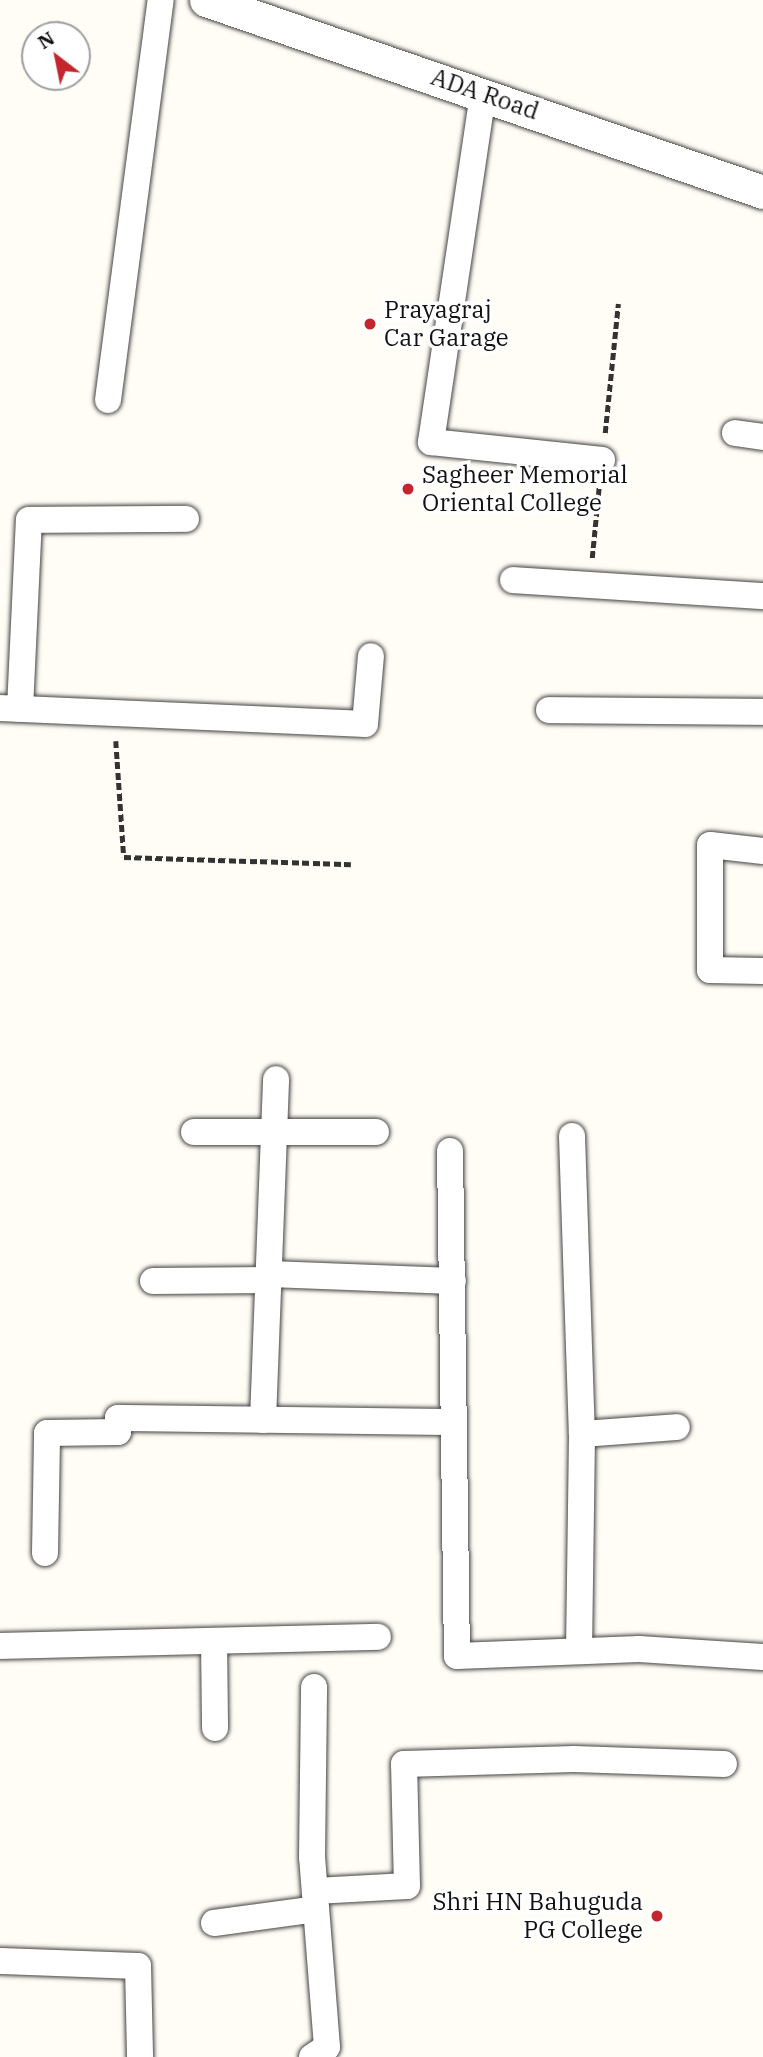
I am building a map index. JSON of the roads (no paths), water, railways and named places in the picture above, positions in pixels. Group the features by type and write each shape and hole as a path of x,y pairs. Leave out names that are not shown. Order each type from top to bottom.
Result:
{"street":[{"path":"108,400 161,0"},
{"name":"ADA Road","path":"206,0 763,192"},
{"path":"483,94 431,442 602,460"},
{"path":"735,433 763,436"},
{"path":"186,519 29,520 10,708 365,724 371,656"},
{"path":"513,580 763,596"},
{"path":"549,710 763,712"},
{"path":"763,851 710,845 710,970 763,971"},
{"path":"263,1420 277,1133 276,1079"},
{"path":"194,1132 376,1132"},
{"path":"572,1136 582,1434 579,1651"},
{"path":"450,1150 457,1656 579,1651 763,1657"},
{"path":"153,1281 270,1277 453,1281"},
{"path":"45,1553 47,1433 117,1432 118,1418 454,1422"},
{"path":"582,1434 677,1427"},
{"path":"0,1646 378,1637"},
{"path":"214,1641 215,1728"},
{"path":"312,2057 327,2047 316,1900 314,1687"},
{"path":"214,1923 316,1900 407,1886 404,1764 574,1759 724,1764"},
{"path":"0,1961 138,1966 140,2057"}],"place":[{"name":"Prayagraj Car Garage","path":"370,324"},
{"name":"Sagheer Memorial Oriental College","path":"408,489"},
{"name":"Shri HN Bahuguda PG College","path":"657,1916"}]}
